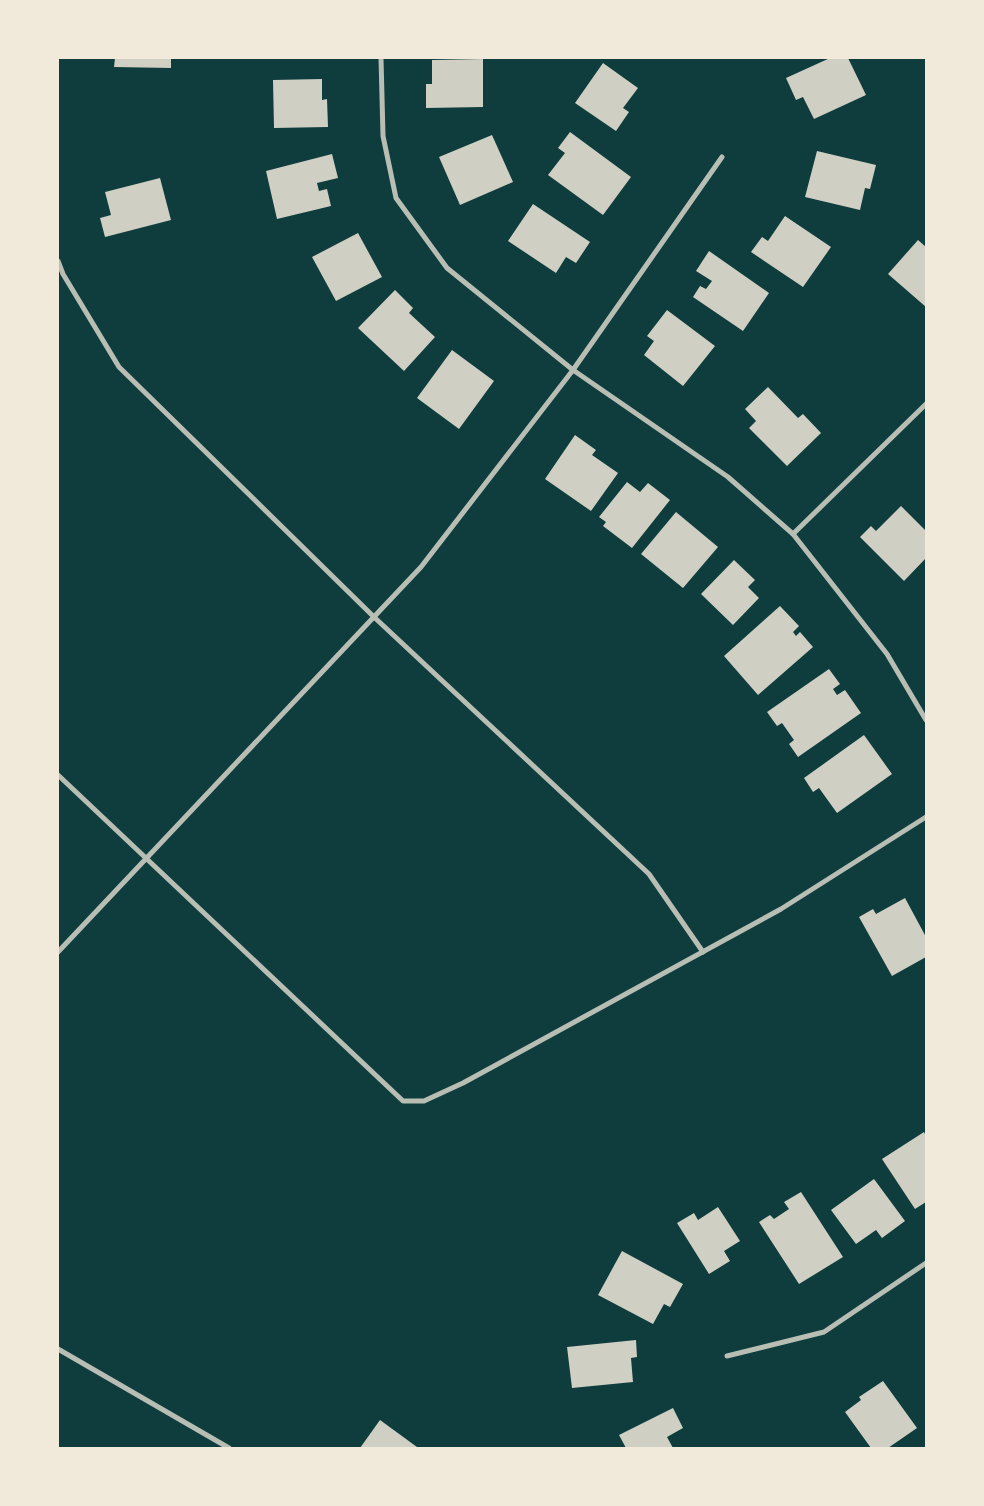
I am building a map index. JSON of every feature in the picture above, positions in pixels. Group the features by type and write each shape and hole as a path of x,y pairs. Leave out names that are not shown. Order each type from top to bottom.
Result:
{"street":[{"path":"381,58 383,136 396,198 447,268 573,370 728,476 793,534 887,654 926,720"},
{"path":"58,952 421,567 573,370 722,158"},
{"path":"58,261 63,274 118,367 374,617 650,874 703,952"},
{"path":"793,534 926,404"},
{"path":"58,775 403,1101 424,1101 463,1083 781,909 926,817"},
{"path":"727,1356 824,1332 926,1263"},
{"path":"58,1349 229,1448"}],"building":[{"path":"115,58 171,58 171,68 114,67"},
{"path":"830,58 848,58 866,95 814,119 803,97 796,100 786,78"},
{"path":"483,59 483,107 426,108 426,84 432,84 432,60"},
{"path":"603,63 638,88 623,108 629,112 616,131 575,103"},
{"path":"322,79 322,100 327,99 328,127 274,128 273,80"},
{"path":"570,132 631,177 603,215 548,175 565,153 558,148"},
{"path":"492,135 513,182 460,205 439,157"},
{"path":"817,151 876,165 870,189 865,188 860,210 805,197"},
{"path":"332,154 338,178 317,183 319,191 327,189 331,206 277,219 266,171"},
{"path":"160,178 171,220 105,237 100,218 111,215 105,192"},
{"path":"533,204 590,242 576,263 566,257 556,273 508,241"},
{"path":"785,216 831,247 803,287 751,252 762,237 768,241"},
{"path":"358,233 382,277 336,301 312,257"},
{"path":"918,240 926,247 926,307 888,274"},
{"path":"709,251 769,293 743,331 693,297 700,286 706,289 712,281 696,271"},
{"path":"395,290 413,308 409,313 435,337 404,371 358,328"},
{"path":"667,310 715,346 683,386 644,355 654,341 647,336"},
{"path":"452,350 494,381 459,429 417,398"},
{"path":"768,387 798,418 803,414 821,433 787,466 749,428 756,421 745,409"},
{"path":"575,435 596,450 592,455 618,473 591,511 545,479"},
{"path":"627,482 640,492 648,483 670,500 632,548 603,526 606,522 599,517"},
{"path":"901,506 926,531 926,558 904,581 860,537 871,526 876,531"},
{"path":"676,512 718,547 683,588 641,554"},
{"path":"734,560 755,580 748,587 759,598 733,625 701,594"},
{"path":"780,606 799,626 793,632 796,636 800,632 813,647 758,695 724,656"},
{"path":"829,669 840,684 833,689 837,695 845,690 861,713 798,757 789,744 794,740 782,723 777,726 767,712"},
{"path":"864,735 892,774 837,813 819,788 813,792 804,778"},
{"path":"905,898 926,937 926,957 892,976 859,917 873,909 876,914"},
{"path":"924,1132 926,1136 926,1202 915,1209 882,1159"},
{"path":"874,1179 905,1221 882,1238 876,1230 856,1244 831,1210"},
{"path":"801,1192 843,1257 799,1284 759,1222 770,1215 774,1219 789,1209 784,1202"},
{"path":"718,1207 740,1241 724,1251 730,1261 709,1274 677,1223 694,1213 698,1220"},
{"path":"622,1251 683,1284 670,1307 664,1304 653,1324 598,1295"},
{"path":"636,1340 637,1357 631,1358 633,1382 572,1388 567,1347"},
{"path":"883,1381 917,1428 888,1448 871,1448 845,1412 861,1400 859,1397"},
{"path":"673,1408 683,1428 667,1437 673,1448 626,1448 619,1435"},
{"path":"380,1420 417,1447 360,1448"}]}
